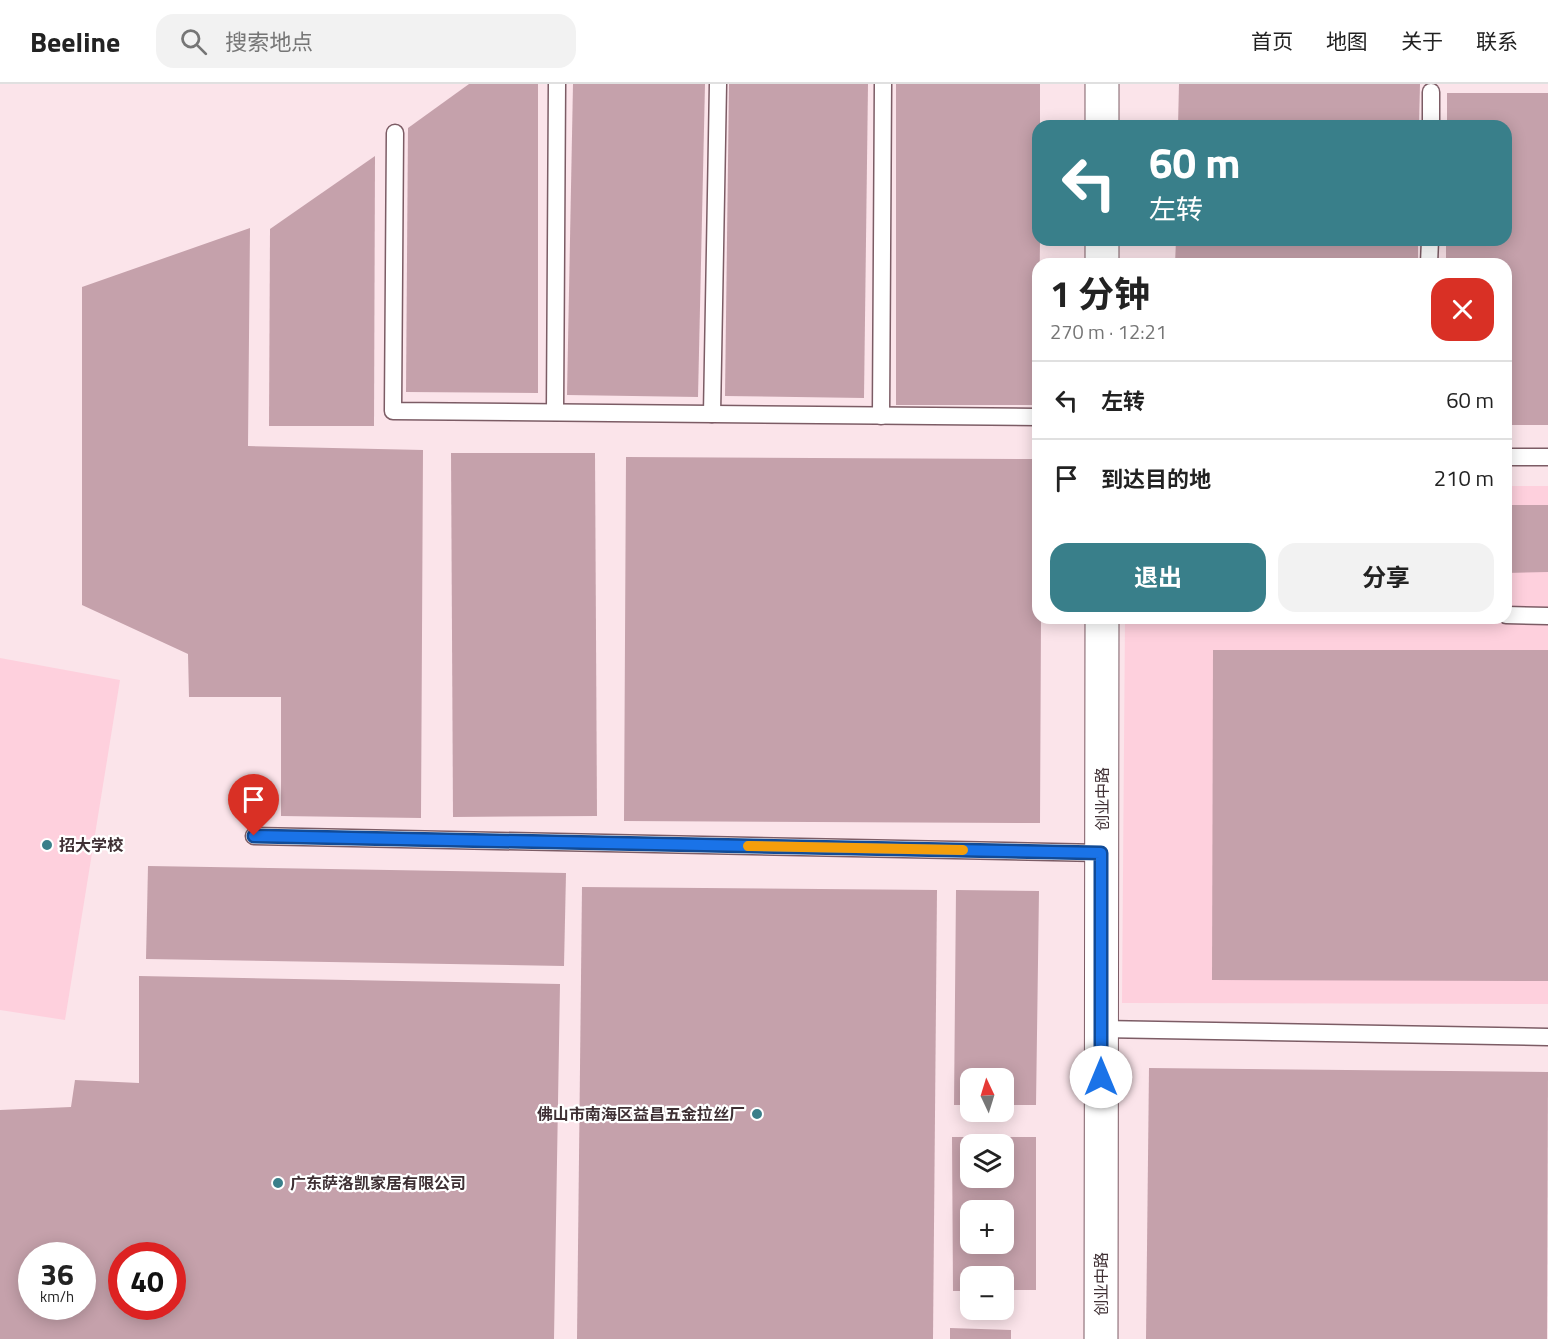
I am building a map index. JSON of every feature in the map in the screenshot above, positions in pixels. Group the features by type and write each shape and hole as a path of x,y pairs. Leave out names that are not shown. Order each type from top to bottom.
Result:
{"street":[{"path":"1102,84 1102,120"},
{"name":"创业中路","path":"1101,1339 1102,624"}],"lane":[{"path":"555,412 558,84"},
{"path":"712,414 718,84"},
{"path":"881,416 884,84"},
{"path":"1431,92 1431,120"},
{"path":"395,133 393,411 1032,417"},
{"path":"1512,457 1548,457"},
{"path":"1512,615 1548,616"},
{"path":"254,836 1101,853"},
{"path":"1101,1029 1548,1037"}],"shaded area":[{"path":"1512,486 1548,486 1548,1004 1122,1003 1125,624 1512,624"},
{"name":"招大学校","path":"0,658 120,680 65,1020 0,1010"}],"building":[{"path":"469,84 538,84 538,393 406,392 408,128"},
{"path":"573,84 705,84 698,397 567,395"},
{"path":"729,84 868,84 864,398 725,396"},
{"path":"896,84 1040,84 1040,120 1032,120 1032,246 1040,246 1040,258 1032,258 1032,405 896,405"},
{"path":"1179,84 1420,84 1419,120 1178,120"},
{"path":"1447,93 1548,93 1548,425 1512,425 1512,258 1446,258 1446,246 1512,246 1512,120 1447,120"},
{"path":"375,156 374,426 269,426 270,229"},
{"path":"250,228 248,446 423,450 421,818 281,816 281,697 189,697 188,654 82,605 82,287"},
{"path":"1176,246 1418,246 1418,258 1175,258"},
{"path":"451,453 595,453 597,816 453,817"},
{"path":"626,457 1032,459 1032,624 1041,624 1040,823 624,821"},
{"path":"1512,505 1548,505 1548,572 1512,573"},
{"path":"1213,650 1548,650 1548,981 1212,980"},
{"path":"148,866 566,873 564,966 146,959"},
{"name":"佛山市南海区益昌五金拉丝厂","path":"582,887 937,890 933,1339 577,1339"},
{"path":"956,890 1039,891 1036,1105 1014,1105 1014,1068 960,1068 960,1105 954,1105"},
{"name":"广东萨洛凯家居有限公司","path":"139,976 560,984 554,1339 0,1339 0,1110 71,1107 75,1080 139,1083"},
{"path":"1149,1068 1548,1072 1547,1339 1146,1339"},
{"path":"952,1137 960,1137 960,1188 1014,1188 1014,1137 1036,1137 1036,1290 1014,1290 1014,1266 960,1266 960,1291 953,1291"},
{"path":"950,1328 1011,1330 1011,1339 950,1339"}],"slow traffic":[{"path":"748,846 963,850"}],"place":[{"name":"招大学校","path":"47,845"},
{"name":"佛山市南海区益昌五金拉丝厂","path":"757,1114"},
{"name":"广东萨洛凯家居有限公司","path":"278,1183"}],"route":[{"path":"254,836 1101,853 1101,1077"}]}
